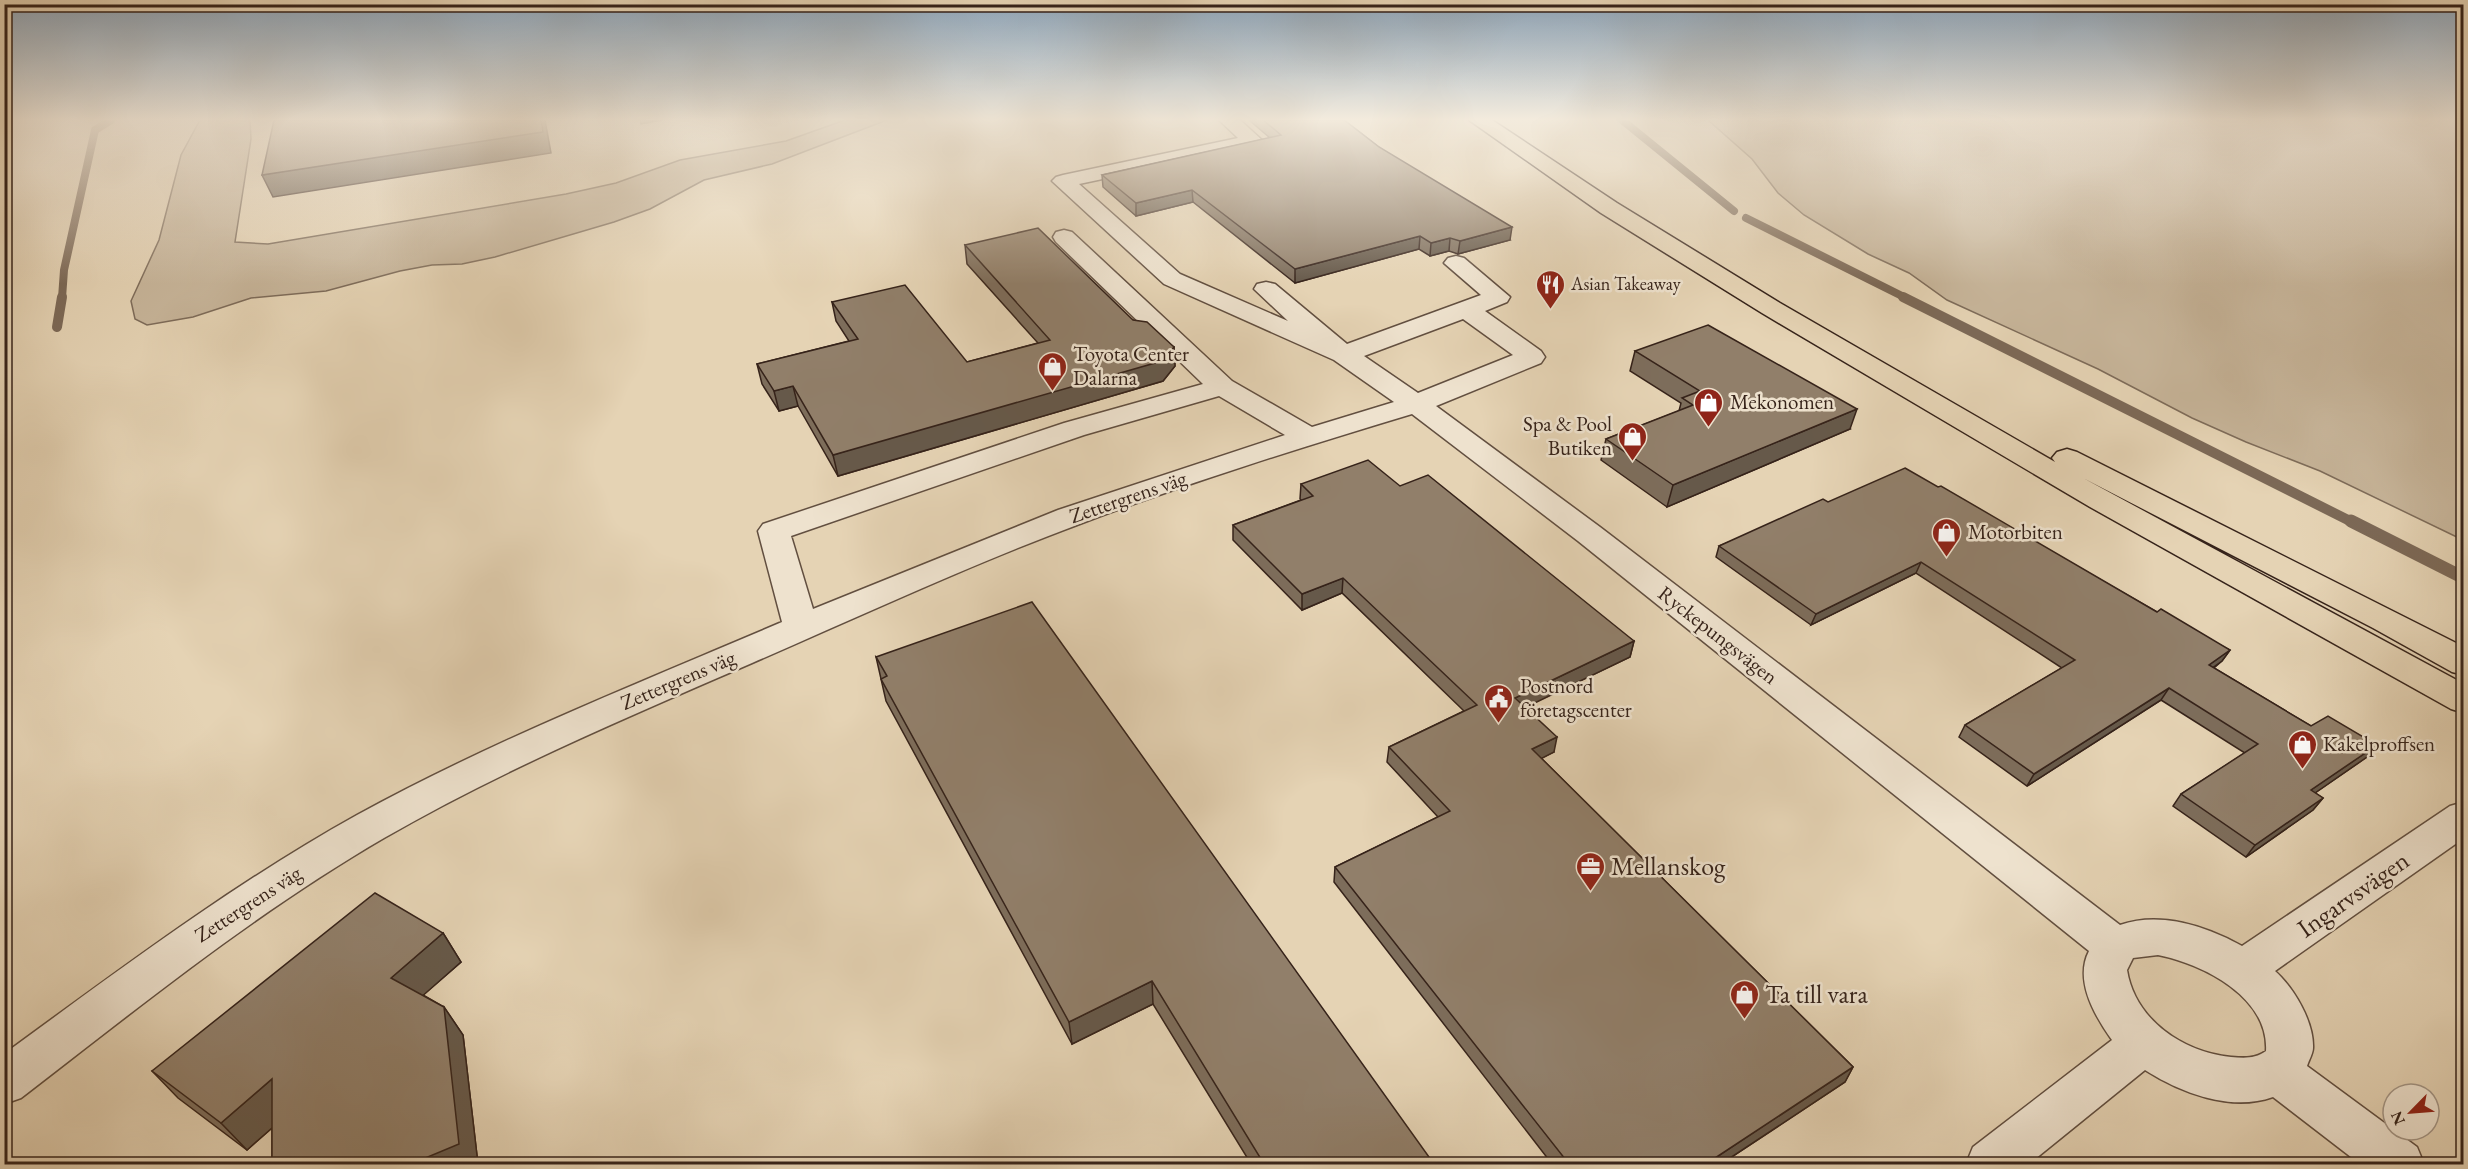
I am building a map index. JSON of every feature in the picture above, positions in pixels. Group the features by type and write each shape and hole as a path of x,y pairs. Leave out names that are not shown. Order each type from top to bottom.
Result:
{"main road":[{"path":"1559,175 1771,308 2101,501 2463,700"},
{"path":"1771,308 2284,568 2463,663"}],"street":[{"path":"1094,175 1063,181 1172,279 1343,354 1370,346 1498,297 1456,263"},
{"path":"1064,237 1222,387 1308,436"},
{"path":"1266,289 1343,354"},
{"path":"1416,404 1532,357 1466,309"},
{"name":"Ryckepungsvägen","path":"1343,354 1416,404 1589,534 2116,947"},
{"path":"801,628 774,531 1074,429 1222,387"},
{"name":"Zettergrens väg","path":"4,1082 191,940 324,854 464,776 615,708 982,551 1070,517 1308,436 1416,404"},
{"name":"Ingarvsvägen","path":"2242,970 2463,818"},
{"path":"2158,937 2186,942 2215,953 2242,970 2274,1001 2284,1017 2290,1034 2291,1048 2287,1061 2278,1072 2259,1080 2232,1081 2203,1075 2173,1061 2145,1042 2114,1006 2106,988 2104,972 2108,958 2116,947 2135,939 2158,937"},
{"path":"1991,1164 2145,1042"},
{"path":"2278,1072 2399,1164"}],"shaded area":[{"path":"176,175 245,175 235,242 268,244 566,194 616,183 640,175 727,175 704,180 650,209 614,222 495,257 462,264 432,265 400,271 326,291 251,298 193,317 147,325 135,319 131,301 159,240"},
{"path":"1764,175 2463,175 2463,540 2320,471 2192,418 2098,369 1947,300 1909,273 1868,254 1804,215 1778,193"}],"building":[{"path":"1102,175 1425,175 1512,227 1460,241 1450,238 1431,243 1420,236 1295,269 1192,190 1136,203"},
{"path":"1038,228 1133,320 1147,322 1174,347 1162,361 833,455 793,386 774,391 757,364 858,339 832,302 905,285 967,362 1050,340 965,245"},
{"path":"1708,325 1857,409 1673,485 1606,439 1693,405 1682,398 1700,391 1635,351"},
{"path":"1368,460 1400,486 1428,475 1634,641 1515,698 1557,737 1532,749 1853,1067 1706,1164 1569,1164 1335,867 1450,811 1389,747 1477,705 1343,578 1302,594 1233,525 1313,496 1301,484"},
{"path":"1905,468 1938,487 1941,486 2157,612 2161,609 2230,650 2209,665 2311,726 2328,716 2377,745 2311,790 2323,798 2255,845 2181,794 2258,744 2169,688 2034,774 1965,725 2075,660 1921,562 1816,614 1719,546 1823,499 1828,502"},
{"path":"1032,602 1434,1164 1264,1164 1152,981 1069,1022 881,679 887,676 876,657"},
{"path":"375,893 443,933 391,978 444,1007 459,1144 411,1164 272,1164 272,1079 221,1123 152,1071"}],"waterway":[{"path":"62,298 64,270 85,175"},
{"path":"1689,175 1734,211"},
{"path":"1746,218 1906,298"},
{"path":"57,327 62,297"},
{"path":"1903,297 2354,523"},
{"path":"2351,521 2464,578"}],"place":[{"name":"Asian Takeaway","path":"1550,310"},
{"name":"Toyota Center Dalarna","path":"1052,392"},
{"name":"Mekonomen","path":"1709,428"},
{"name":"Spa & Pool Butiken","path":"1633,462"},
{"name":"Motorbiten","path":"1947,558"},
{"name":"Postnord företagscenter","path":"1499,724"},
{"name":"Kakelproffsen","path":"2302,770"},
{"name":"Mellanskog","path":"1590,892"},
{"name":"Ta till vara","path":"1744,1020"}]}
